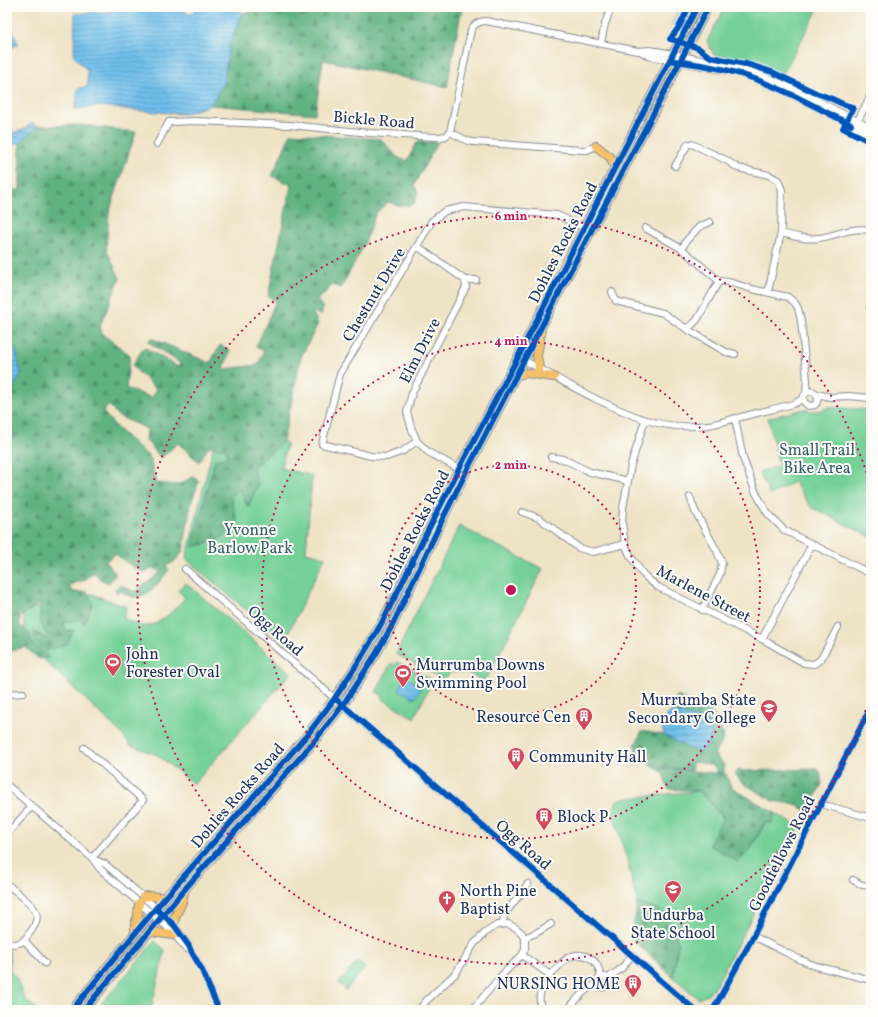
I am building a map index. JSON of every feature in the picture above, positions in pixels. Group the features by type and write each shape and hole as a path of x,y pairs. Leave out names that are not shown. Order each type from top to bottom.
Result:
{"main road":[{"name":"Dohles Rocks Road","path":"72,1010 153,911 308,734 362,658 399,589 459,469 521,359 542,325 615,167 697,7"},
{"name":"Dohles Rocks Road","path":"84,1010 184,890 312,744 343,705 376,654 394,624 445,514 516,375 521,359 587,229 682,59 708,7"},
{"path":"596,146 610,157 615,167"},
{"path":"539,368 537,356 542,325"},
{"path":"516,375 527,373 554,377"},
{"path":"174,925 182,902 184,890"},
{"path":"135,933 135,924 141,900 150,896 165,898"},
{"path":"150,932 174,934"}],"street":[{"path":"601,43 605,24 611,7"},
{"path":"596,146 587,150 582,150 471,141 450,132 472,28 478,23 484,21 495,22 638,50 650,50 753,78 856,124 871,128"},
{"path":"856,124 871,95"},
{"name":"Bickle Road","path":"157,144 169,122 195,121 290,125 382,134 434,137 443,137 450,132"},
{"path":"856,124 871,135"},
{"path":"675,166 688,144 692,144 726,160 738,168 769,175 778,180 782,190 782,233 768,292"},
{"name":"Chestnut Drive","path":"417,442 403,451 387,458 372,456 322,444 340,374 432,221 445,211 464,207 557,215 587,229"},
{"path":"682,249 686,241 699,227 710,222"},
{"path":"645,228 682,249 719,281 729,282 788,297 795,303 798,308 801,321 807,380 804,396 804,402 806,405"},
{"path":"782,233 806,238 818,238 850,230 871,230"},
{"path":"416,246 465,280 476,280"},
{"name":"Elm Drive","path":"417,442 407,412 412,393 466,287 465,280"},
{"path":"685,328 691,326 697,320 719,281"},
{"path":"612,292 616,301 663,313 726,352 735,354"},
{"path":"521,359 622,412 645,420 671,426 717,424 735,418 793,404 812,406 830,397"},
{"path":"807,380 815,393 818,402"},
{"path":"793,404 809,391 830,397 848,396 871,398"},
{"path":"735,418 743,458 756,493 768,514 784,530 871,574"},
{"name":"Marlene Street","path":"645,420 631,465 622,523 625,544 642,573 658,587 762,639 804,662 814,664 821,660 838,627"},
{"path":"417,442 428,452 459,469"},
{"path":"551,457 563,459 590,472 628,481"},
{"path":"690,497 695,511 717,550 722,563 720,574 702,610"},
{"path":"522,512 539,518 579,548 593,552 625,544"},
{"path":"762,639 812,544"},
{"name":"Ogg Road","path":"185,569 695,1010"},
{"path":"7,694 23,693"},
{"name":"Goodfellows Road","path":"713,1010 753,936 871,707"},
{"path":"84,748 143,800 92,858"},
{"path":"7,785 92,858 100,869 141,900 161,918 186,948 191,951"},
{"path":"821,804 871,818"},
{"path":"7,834 32,806"},
{"path":"853,880 862,885 871,886"},
{"path":"7,884 32,907 36,913 37,920 36,925 21,943 12,944 7,942"},
{"path":"503,924 504,915 528,884"},
{"path":"161,918 174,925 189,946 201,968 219,1010"},
{"path":"419,1010 426,1000 456,974 474,944 485,933 497,925 508,924 522,933 525,949 522,955 472,1010"},
{"path":"524,938 536,934 551,924"},
{"path":"753,936 812,964 871,980"},
{"path":"24,940 45,963"},
{"path":"522,955 550,975"},
{"path":"541,1010 539,1003 540,994 550,975 567,959 580,955 590,958 595,962 608,984 606,987 601,988 598,984"},
{"path":"567,1010 585,990 598,984 598,980 622,968 632,955"}],"green space":[{"path":"258,7 462,7 447,87 323,60 315,114 210,105 224,82 229,46 242,13 257,10"},
{"path":"725,7 819,7 783,74 751,63 714,55 707,41"},
{"path":"81,125 136,132 109,213 106,249 120,278 100,326 102,334 130,355 126,388 152,398 156,389 132,366 144,347 178,367 180,363 148,342 151,338 210,363 220,345 230,350 224,369 258,365 264,351 256,347 276,301 268,296 291,185 272,176 291,133 381,139 397,157 407,161 417,142 438,142 414,185 418,192 414,204 401,206 388,202 376,213 365,243 341,288 333,285 317,300 323,308 321,316 312,310 318,324 301,357 283,442 253,467 258,486 248,507 238,488 231,497 238,524 218,540 192,547 215,460 228,457 226,449 209,446 199,462 178,443 161,458 146,440 147,429 118,416 109,405 103,412 117,428 150,458 156,483 178,485 193,477 199,481 191,504 183,551 174,562 166,566 169,570 157,585 141,596 129,596 121,591 117,593 115,589 121,585 135,592 161,572 153,568 144,572 136,569 115,554 105,562 116,574 109,583 101,580 94,572 85,580 69,585 73,592 87,592 93,604 84,623 80,619 63,623 66,631 74,630 67,644 46,651 34,638 34,631 46,639 48,636 40,623 40,603 20,617 20,626 30,634 31,641 49,658 39,659 25,647 7,652 7,638 10,635 7,633 7,440 12,439 8,397 21,374 16,352 7,339 7,190 20,190 20,143 37,126"},
{"name":"Small Trail Bike Area","path":"828,407 871,410 871,537 811,507 794,482 770,495 759,472 779,466 768,418 805,409 816,411 823,410"},
{"name":"Yvonne Barlow Park","path":"216,436 287,443 281,468 312,476 306,552 325,557 284,642 186,559"},
{"path":"459,526 543,569 488,676 483,680 467,673 451,672 443,679 396,654"},
{"path":"186,583 291,673 194,784 157,755 130,745 122,734 26,643 23,614 54,599 92,594 126,607 124,618 139,625 150,625 167,616 185,598 178,590"},
{"name":"Murrumba Downs Swimming Pool","path":"397,662 433,680 414,718 381,698 383,695 376,692 391,663 395,666"},
{"path":"677,696 712,712 724,735 721,744 714,754 724,765 724,773 716,772 715,767 703,763 692,762 692,770 660,767 637,756 635,745 642,731 664,735 690,749 701,751 704,721 678,713 671,707"},
{"path":"649,763 659,768 726,774 731,787 775,813 771,824 765,822 750,850 738,862 709,845 723,818 700,791 668,789 663,773"},
{"path":"740,769 741,771 816,769 820,772 822,784 808,811 794,804 773,801 741,782 735,773"},
{"path":"700,791 750,850 766,822 771,824 775,813 799,827 716,985 709,993 699,999 673,977 678,942 659,909 637,903 628,863 613,812 617,800"},
{"path":"637,903 659,909 671,923 678,942 673,977 630,937 636,914"},
{"path":"155,941 165,950 151,1010 96,1010"},
{"path":"7,949 9,950 10,971 16,977 25,1000 38,1010 7,1010"},
{"path":"358,961 365,968 346,990 339,983"}],"water":[{"path":"119,7 181,7 189,15 198,7 236,7 242,13 229,46 224,82 210,105 184,114 101,106 75,109 78,89 88,86 87,70 74,56 75,14 111,11"},
{"path":"7,16 18,44 7,50"},
{"path":"32,123 37,126 20,143 7,146 7,134 23,130"},
{"path":"7,339 16,352 21,374 8,397 12,439 7,440"},
{"path":"405,677 422,686 415,698 399,690"},
{"path":"672,712 704,721 711,732 710,743 701,751 690,749 664,735 661,724 667,714"}],"waterway":[{"path":"672,25 680,7"}],"cycle path":[{"path":"689,7 679,27 670,39 698,48 711,57 750,65 772,72 816,93 852,107 853,108 843,128 871,142"},
{"path":"72,1010 151,914 308,734 335,698 361,658 380,626 459,469 697,7"},
{"path":"84,1010 184,890 312,744 343,705 376,654 393,624 466,472 708,7"},
{"path":"674,61 738,73 773,86 851,125"},
{"path":"338,701 695,1010"},
{"path":"713,1010 746,950 871,707"},
{"path":"158,910 174,925 189,946 201,968 219,1010"}],"place":[{"name":"John Forester Oval","path":"113,677"},
{"name":"Murrumba Downs Swimming Pool","path":"403,688"},
{"name":"Murrumba State Secondary College","path":"769,723"},
{"name":"Resource Cen","path":"584,731"},
{"name":"Community Hall","path":"516,771"},
{"name":"Block P","path":"544,831"},
{"name":"Undurba State School","path":"673,904"},
{"name":"North Pine Baptist","path":"447,914"},
{"name":"NURSING HOME","path":"633,998"}]}
